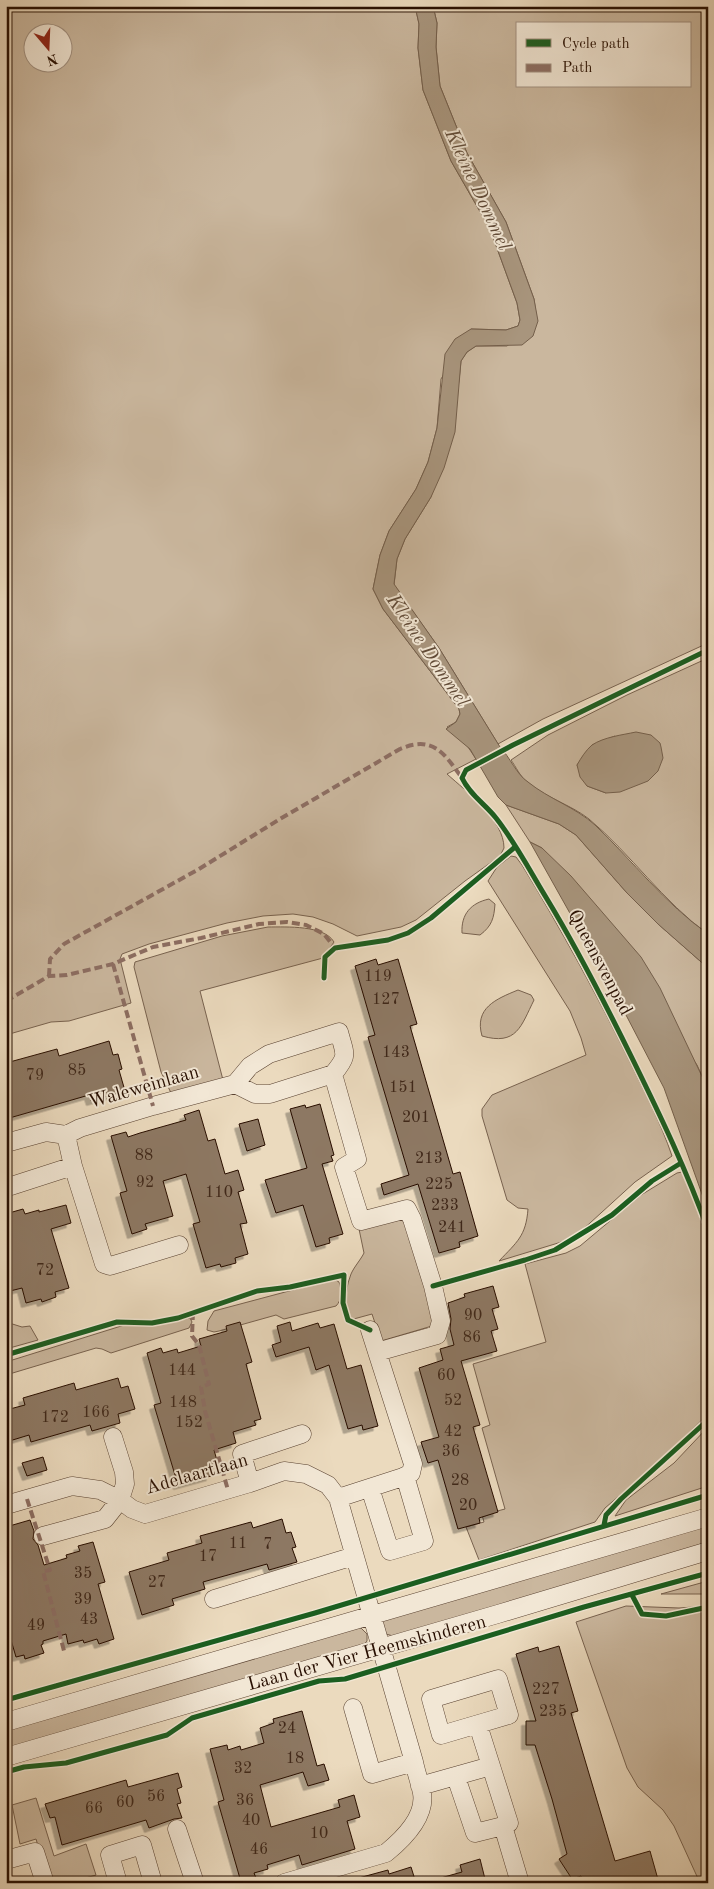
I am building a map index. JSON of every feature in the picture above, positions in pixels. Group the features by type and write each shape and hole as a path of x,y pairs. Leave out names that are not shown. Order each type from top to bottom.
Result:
{"street":[{"path":"339,1032 345,1055 344,1061 333,1074 270,1094 255,1094 235,1084 250,1066 268,1054 339,1032"},
{"path":"333,1074 357,1159 344,1167 361,1221 407,1209 412,1219 433,1286 441,1321 437,1335 377,1352"},
{"name":"Waleweinlaan","path":"6,1143 46,1132 66,1135 80,1128 152,1106 235,1084"},
{"path":"66,1135 73,1166 104,1264 110,1266 179,1245"},
{"path":"8,1187 73,1166"},
{"path":"284,1883 321,1878 386,1852 412,1827 419,1810 422,1795 338,1498 405,1476 410,1473 412,1464 370,1330"},
{"path":"250,1483 242,1454 302,1434"},
{"path":"43,1536 105,1519 120,1500 125,1484 124,1472 113,1437"},
{"name":"Adelaartlaan","path":"6,1505 72,1486 100,1490 120,1500 132,1509 145,1514 284,1472 306,1474 328,1485 338,1498"},
{"path":"370,1488 390,1551 424,1541 405,1476"},
{"name":"Laan der Vier Heemskinderen","path":"6,1722 708,1517"},
{"name":"Laan der Vier Heemskinderen","path":"6,1758 708,1551"},
{"path":"214,1599 354,1556"},
{"path":"353,1708 372,1774 414,1762"},
{"path":"456,1776 475,1834 509,1823 478,1725"},
{"path":"420,1786 491,1766"},
{"path":"503,1826 520,1883"},
{"path":"177,1829 191,1882"},
{"path":"118,1883 110,1855 142,1845 153,1883"},
{"path":"6,1860 35,1852 45,1883"}],"shaded area":[{"path":"6,6 415,6 419,24 418,48 423,90 451,161 490,229 517,303 520,320 518,326 506,330 471,329 441,379 437,428 428,462 416,489 389,531 380,555 373,589 383,609 459,709 460,714 456,722 447,727 466,744 476,759 447,774 474,798 491,817 498,827 504,848 500,856 416,920 401,927 357,936 333,924 313,917 293,914 263,916 227,923 149,944 122,954 120,959 131,1003 69,1021 51,1022 6,1035"},
{"path":"433,6 708,6 708,643 543,719 498,744 439,648 394,585 397,559 405,539 431,497 459,381 461,361 467,352 476,346 507,346 537,321 534,299 506,222 467,153 440,86 436,47 437,23"},
{"path":"708,658 708,934 676,907 619,847 589,819 533,787 522,777 511,760 548,735 627,695","holes":["615,736 606,793 587,786 577,765 592,745"]},
{"path":"506,805 559,824 576,835 627,893 658,924 708,968 708,1089 697,1065 542,848 530,842"},
{"path":"511,856 516,857 522,865 592,987 652,1108 672,1156 635,1182 579,1233 568,1240 499,1261 520,1238 525,1226 528,1209 518,1208 507,1200 482,1116 482,1109 492,1095 586,1055 570,1011 488,881 497,867"},
{"path":"489,899 495,904 490,925 480,935 462,933 463,920 468,910 477,903"},
{"path":"268,927 295,927 314,930 329,936 334,942 323,958 200,991 223,1080 172,1095 161,1072 134,967 135,962 222,936"},
{"path":"518,990 531,995 534,1000 516,1032 503,1038 482,1036 480,1026 484,1012 495,1001"},
{"path":"682,1172 708,1242 708,1414 661,1460 605,1508 595,1522 479,1560 466,1527 484,1522 482,1515 505,1509 482,1428 490,1425 473,1364 546,1342 525,1264 566,1253 580,1246 641,1195 677,1173"},
{"path":"403,1218 435,1321 432,1326 381,1341 372,1314 350,1320 346,1304 347,1287 352,1271 364,1253 359,1229"},
{"path":"334,1279 339,1282 341,1292 336,1306 284,1319 276,1315 219,1331 207,1330 208,1321 214,1311"},
{"path":"190,1318 192,1322 189,1328 111,1353 96,1348 6,1375 6,1362 134,1322 154,1325"},
{"path":"6,1322 22,1327 30,1326 38,1340 6,1349"},
{"path":"708,1427 708,1486 615,1516 626,1500 674,1463"},
{"path":"708,1522 708,1546 393,1636 386,1634 382,1621"},
{"path":"708,1581 708,1594 661,1594"},
{"path":"626,1606 679,1608 708,1606 708,1883 700,1883 674,1826 663,1810 638,1787 627,1768 576,1622"},
{"path":"354,1627 361,1628 367,1634 367,1641 363,1646 6,1749 6,1728"},
{"path":"36,1798 54,1856 86,1844 96,1875 68,1883 49,1883 36,1839 20,1844 12,1805"}],"water":[{"name":"Kleine Dommel","path":"415,6 433,6 437,23 436,47 440,86 467,153 506,222 534,299 538,321 533,336 522,345 476,346 467,352 461,361 455,432 444,468 431,497 405,539 397,559 394,584 439,648 500,747 520,775 536,788 579,813 595,825 663,896 708,934 708,968 658,924 627,893 576,835 559,824 506,805 498,797 470,749 446,729 456,722 460,714 459,709 383,609 373,589 380,555 389,531 416,489 428,462 437,428 445,354 455,339 471,329 506,330 518,326 520,320 517,303 490,229 451,161 423,90 418,48 419,24"},
{"path":"636,732 651,735 660,743 663,758 658,771 648,781 620,792 606,793 587,786 580,777 577,765 588,749 602,740"},
{"path":"530,842 542,848 571,876 641,957 660,988 708,1089 708,1207 664,1088 613,990"}],"pier":[{"path":"502,746 508,751 478,768 475,761"}],"building":[{"path":"376,959 378,965 398,959 417,1024 410,1026 453,1174 460,1172 478,1236 459,1242 460,1247 439,1253 418,1184 384,1195 381,1184 409,1175 368,1037 375,1035 355,966"},
{"path":"109,1041 113,1055 118,1054 122,1069 119,1070 125,1091 91,1101 89,1095 6,1119 6,1063 57,1049 59,1056"},
{"path":"320,1104 334,1155 331,1156 333,1161 322,1164 343,1234 329,1238 330,1243 316,1247 303,1205 276,1213 265,1180 307,1168 290,1109 305,1105 306,1108"},
{"path":"199,1110 208,1141 215,1139 225,1174 238,1170 244,1190 238,1192 247,1223 240,1224 248,1254 235,1258 236,1263 221,1267 220,1264 206,1268 193,1224 200,1222 186,1174 163,1181 173,1216 145,1224 147,1229 132,1234 120,1193 127,1191 111,1136 126,1132 128,1137 186,1120 184,1115"},
{"path":"258,1119 265,1145 247,1151 239,1124"},
{"path":"66,1205 71,1223 51,1229 69,1288 55,1292 56,1297 42,1302 41,1299 26,1303 22,1288 6,1292 6,1220 10,1219 9,1213 23,1209 25,1214"},
{"path":"493,1286 499,1307 492,1309 498,1329 491,1331 497,1351 461,1361 480,1425 473,1427 498,1512 479,1518 480,1523 458,1529 438,1460 428,1463 421,1442 439,1437 419,1368 443,1360 440,1349 454,1345 450,1329 451,1319 448,1303 465,1297 464,1294"},
{"path":"240,1322 252,1362 246,1364 261,1419 254,1421 256,1425 233,1432 236,1443 214,1450 218,1464 208,1468 211,1476 178,1485 154,1405 161,1403 147,1353 161,1348 163,1353 177,1349 178,1353 201,1346 199,1339 227,1331 226,1326"},
{"path":"290,1322 292,1331 318,1323 320,1328 334,1324 347,1369 361,1365 378,1426 363,1430 362,1425 348,1429 329,1365 316,1370 309,1347 276,1357 272,1345 281,1342 277,1326"},
{"path":"118,1378 121,1388 128,1386 135,1409 118,1414 120,1423 92,1431 90,1425 31,1442 29,1435 6,1442 6,1410 25,1405 23,1398 74,1383 76,1390"},
{"path":"43,1457 47,1470 27,1476 22,1463"},
{"path":"282,1519 286,1533 291,1532 296,1547 292,1548 297,1562 269,1570 267,1564 203,1582 205,1589 172,1599 174,1605 142,1615 129,1572 169,1560 167,1553 202,1543 200,1536 251,1522 253,1528"},
{"path":"30,1520 34,1531 33,1539 38,1545 44,1565 67,1558 66,1555 80,1551 78,1546 93,1542 105,1582 98,1584 114,1639 99,1644 97,1639 84,1643 83,1640 68,1644 66,1634 43,1641 41,1645 44,1653 25,1659 24,1655 16,1657 6,1623 6,1527"},
{"path":"559,1646 578,1711 571,1713 615,1861 650,1851 659,1883 583,1883 581,1876 572,1879 559,1859 567,1854 552,1799 535,1745 526,1745 526,1721 536,1721 516,1654 538,1647 539,1652"},
{"path":"302,1711 317,1766 324,1764 329,1780 308,1786 303,1772 260,1785 271,1827 340,1807 338,1800 354,1795 360,1817 347,1821 355,1849 302,1865 299,1855 267,1865 268,1869 254,1873 256,1878 241,1882 218,1802 224,1800 210,1749 227,1745 228,1750 240,1746 241,1750 264,1743 260,1728 274,1723 273,1719"},
{"path":"178,1773 182,1787 177,1789 181,1803 177,1804 182,1818 149,1828 146,1820 62,1845 55,1817 50,1818 45,1804 126,1780 128,1787"},
{"path":"480,1859 486,1883 437,1883 437,1879 462,1872 460,1865"},
{"path":"411,1867 416,1883 356,1883 355,1879 388,1870 389,1874"}],"marked path":[{"path":"49,976 50,959 64,944 199,869 400,749 411,745 429,745 443,754 462,778"},
{"path":"6,1001 49,976 67,975 113,964 153,947 259,924 287,922 306,925 324,934 335,948"},
{"path":"113,964 153,1106"},
{"path":"193,1312 192,1336 199,1345 209,1384 201,1387 205,1411 228,1490"},
{"path":"27,1499 50,1570 43,1571 64,1651"}],"cycle path":[{"name":"Queensvenpad","path":"708,650 513,745 466,770 462,778 469,789 492,813 510,837 581,958 663,1122 708,1230"},
{"path":"324,978 325,957 335,948 388,940 408,933 431,918 515,847"},
{"path":"433,1286 555,1250 612,1215 652,1181 681,1163"},
{"path":"6,1355 117,1322 152,1323 178,1318 257,1291 290,1287 344,1275 343,1303 348,1320 370,1330"},
{"path":"604,1525 606,1515 621,1499 708,1420"},
{"path":"6,1700 315,1613 708,1495"},
{"path":"6,1772 24,1767 66,1763 167,1735 192,1718 319,1681 345,1679 584,1607 708,1573"},
{"path":"632,1595 642,1614 666,1616 708,1607"}]}
